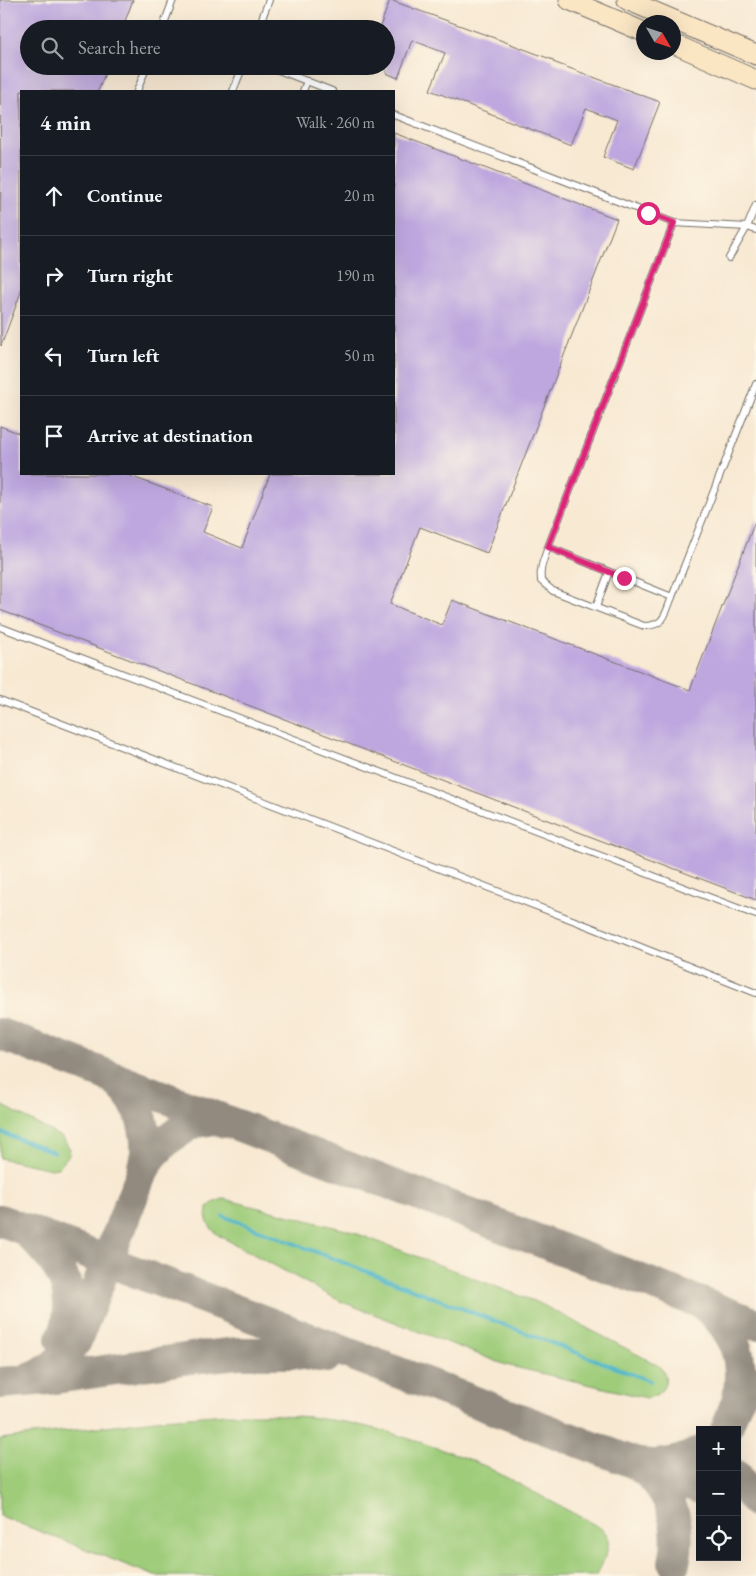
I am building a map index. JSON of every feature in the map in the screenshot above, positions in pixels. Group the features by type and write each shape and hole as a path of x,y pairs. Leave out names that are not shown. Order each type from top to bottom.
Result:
{"street":[{"path":"570,0 636,29"},
{"path":"627,0 756,55"},
{"path":"681,47 756,80"}],"lane":[{"path":"165,20 173,0"},
{"path":"261,20 269,0"},
{"path":"138,90 144,75"},
{"path":"233,90 239,75"},
{"path":"291,75 329,90"},
{"path":"303,90 306,81"},
{"path":"395,115 674,223 747,226 756,230"},
{"path":"730,258 756,205"},
{"path":"674,223 548,547 541,569 541,581 553,591 644,626 659,624 672,597 756,384"},
{"path":"548,547 672,597"},
{"path":"596,607 609,572"},
{"path":"0,628 756,915"},
{"path":"0,700 756,992"}],"green space":[{"path":"0,1104 63,1138 70,1149 69,1155 58,1168 51,1169 0,1158"},
{"path":"224,1199 350,1231 539,1303 660,1367 665,1376 665,1385 656,1395 647,1398 506,1365 340,1301 218,1235 209,1224 206,1214 211,1204"},
{"path":"227,1414 310,1417 351,1423 388,1432 450,1452 485,1466 599,1527 606,1533 608,1545 597,1576 155,1576 0,1516 0,1439 164,1419"}],"building":[{"path":"0,0 133,0 125,20 20,20 20,75 104,75 98,90 20,90 20,295 1,346"},
{"path":"390,0 660,102 634,169 603,157 617,120 586,108 571,145 430,90 445,53 412,40 398,78 391,75 395,75 395,20 382,20"},
{"path":"395,133 617,219 487,553 420,527 390,604 442,625 452,600 690,690 756,519 756,900 0,610 0,426 20,434 20,475 128,475 213,507 203,532 242,548 270,475 395,475"}],"waterway":[{"path":"0,1132 54,1152"},
{"path":"223,1216 650,1381"}],"taxiway":[{"path":"0,1034 756,1324"},
{"path":"29,1379 43,1373 55,1364 76,1341 142,1172 146,1153 145,1132 142,1121 127,1092 111,1078"},
{"path":"142,1172 152,1156 168,1139 194,1122 214,1120 226,1122"},
{"path":"0,1220 696,1486"},
{"path":"28,1233 46,1251 60,1270 65,1281 69,1304 66,1326 61,1339"},
{"path":"704,1305 723,1325 735,1346 740,1371 738,1398"},
{"path":"0,1383 49,1379 191,1358 239,1353 295,1353 326,1357"},
{"path":"728,1426 738,1398 750,1380"},
{"path":"642,1464 672,1463 696,1454"},
{"path":"640,1467 660,1486 672,1510 677,1536 674,1563"},
{"path":"741,1483 756,1502"}],"route":[{"path":"624,578 548,547 674,223 648,213"}]}
